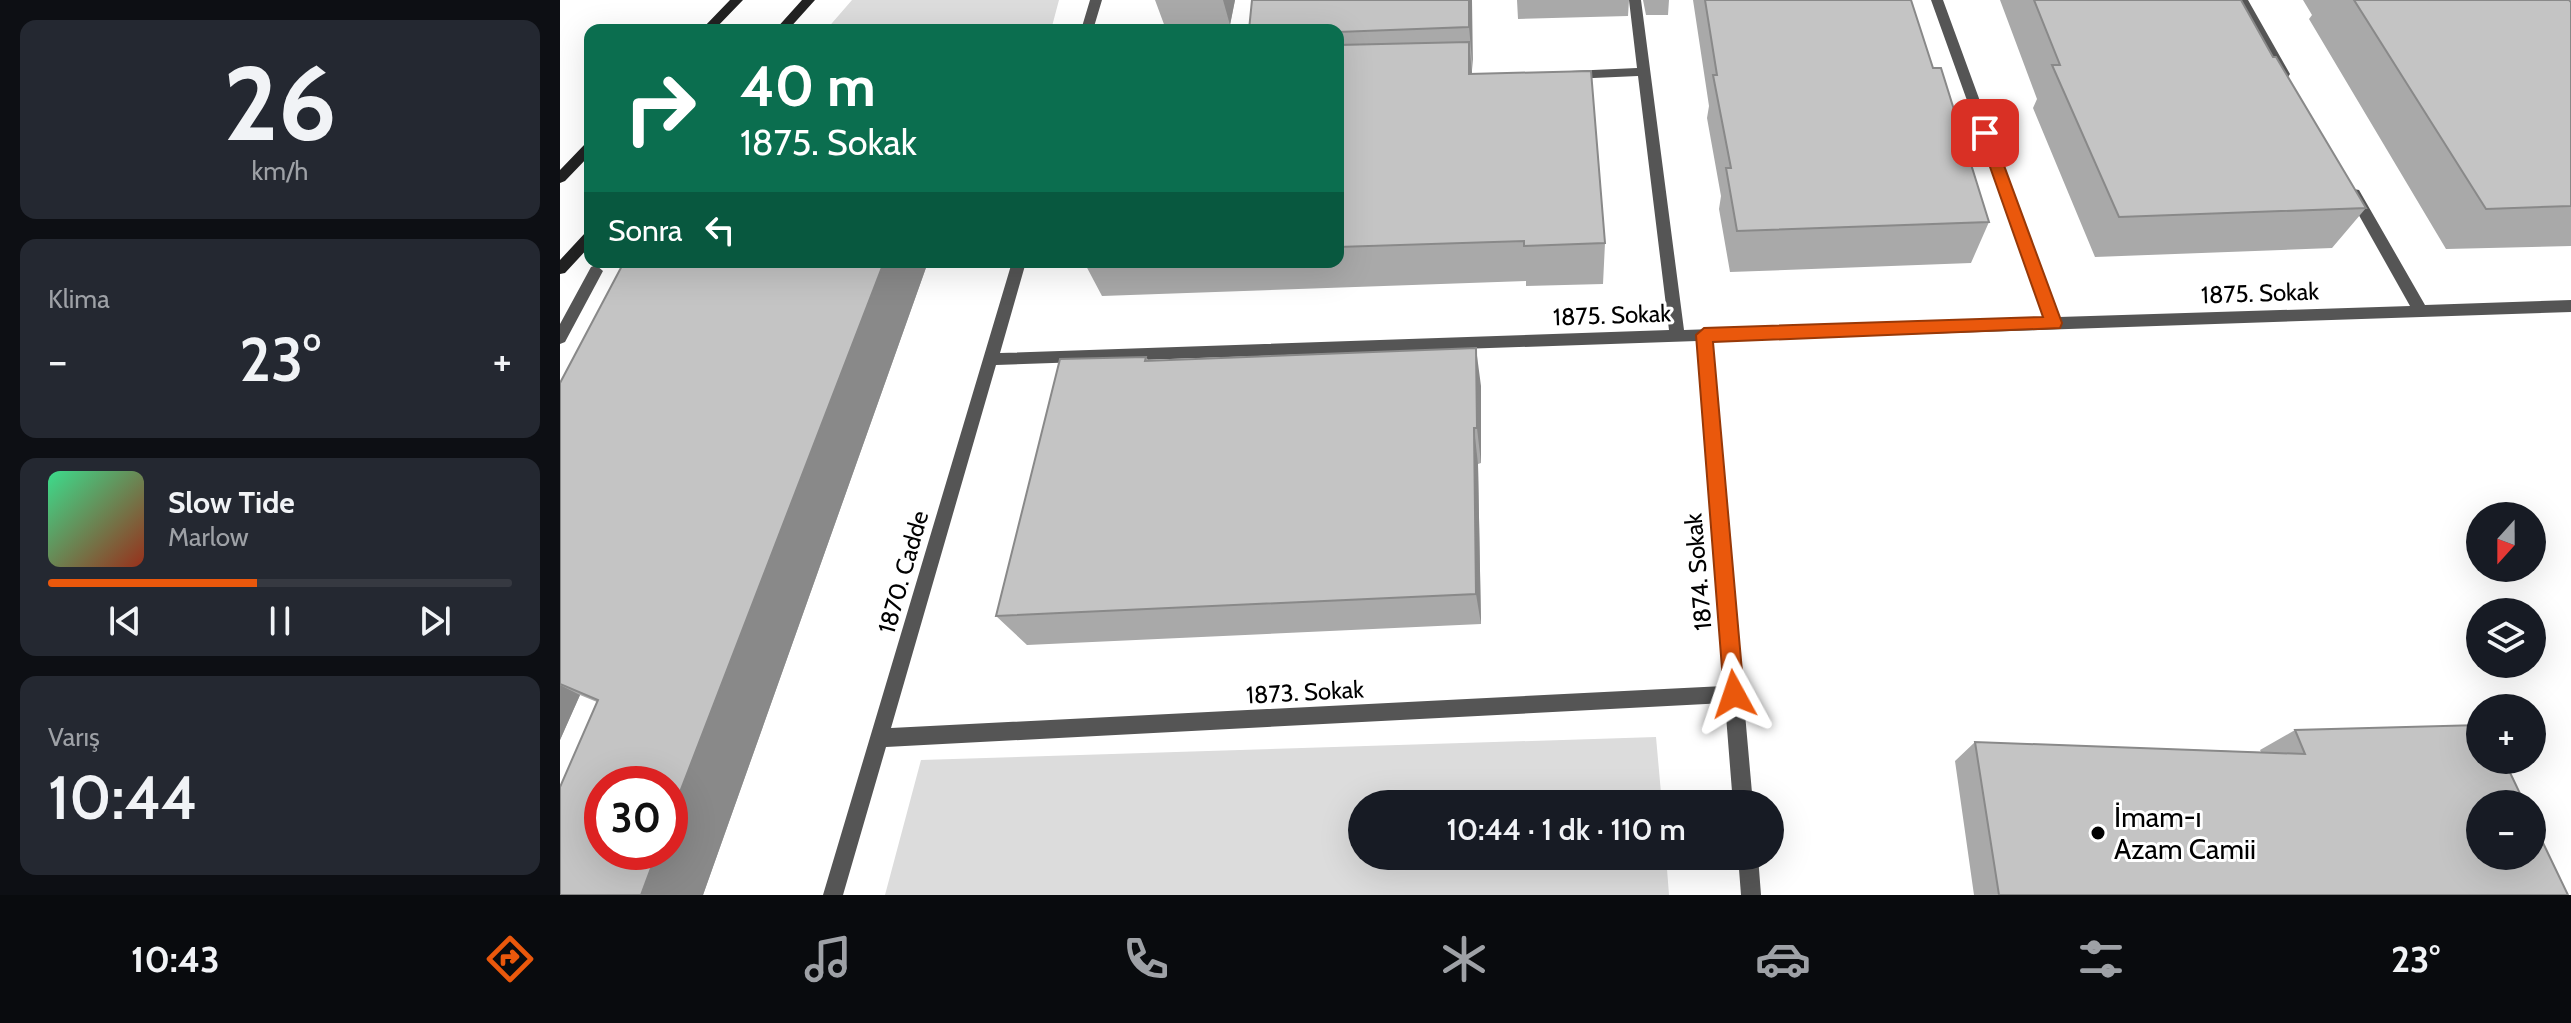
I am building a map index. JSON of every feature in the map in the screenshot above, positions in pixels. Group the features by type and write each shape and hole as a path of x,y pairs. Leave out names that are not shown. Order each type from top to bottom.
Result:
{"main road":[{"path":"713,24 737,0"},
{"path":"787,24 809,0"},
{"path":"560,178 584,153"},
{"path":"560,269 584,243"}],"street":[{"path":"1089,24 1096,0"},
{"path":"1635,0 1677,336"},
{"path":"1937,0 2054,323"},
{"path":"2242,0 2296,93"},
{"path":"1552,75 1644,72"},
{"path":"2350,187 2421,311"},
{"name":"1870. Cadde","path":"833,895 1017,268"},
{"path":"560,338 596,271"},
{"name":"1875. Sokak","path":"991,359 2571,306"},
{"name":"1874. Sokak","path":"1704,335 1742,790"},
{"name":"1873. Sokak","path":"879,738 1734,694"},
{"path":"1749,870 1751,895"}],"shaded area":[{"path":"852,0 1059,0 1053,24 831,24"},
{"path":"1656,737 1661,790 1348,790 1348,870 1667,870 1669,895 885,895 921,760"}],"building":[{"path":"1252,0 1469,0 1469,27 1344,32 1344,24 1250,24"},
{"path":"1705,0 1911,0 1933,68 1941,68 1989,222 1737,231 1726,168 1731,168 1713,75 1717,75"},
{"path":"2034,0 2241,0 2366,208 2119,217 2052,65 2060,65"},
{"path":"2354,0 2569,0 2571,206 2486,209"},
{"path":"1469,42 1469,74 1591,71 1605,243 1524,246 1524,241 1344,247 1344,45"},
{"path":"621,268 882,268 688,771 688,766 584,766 584,870 650,870 641,895 560,895 560,787 598,700 560,684 560,383"},
{"path":"1476,348 1476,594 996,616 1060,359 1146,357 1145,361"},
{"path":"2466,725 2466,774 2511,774 2518,790 2466,790 2466,870 2546,870 2546,849 2568,895 1999,895 1975,742 2305,754 2295,730"}],"place":[{"name":"İmam-ı Azam Camii","path":"2098,833"}],"route":[{"path":"1734,694 1704,335 2054,323 1985,133"}]}
